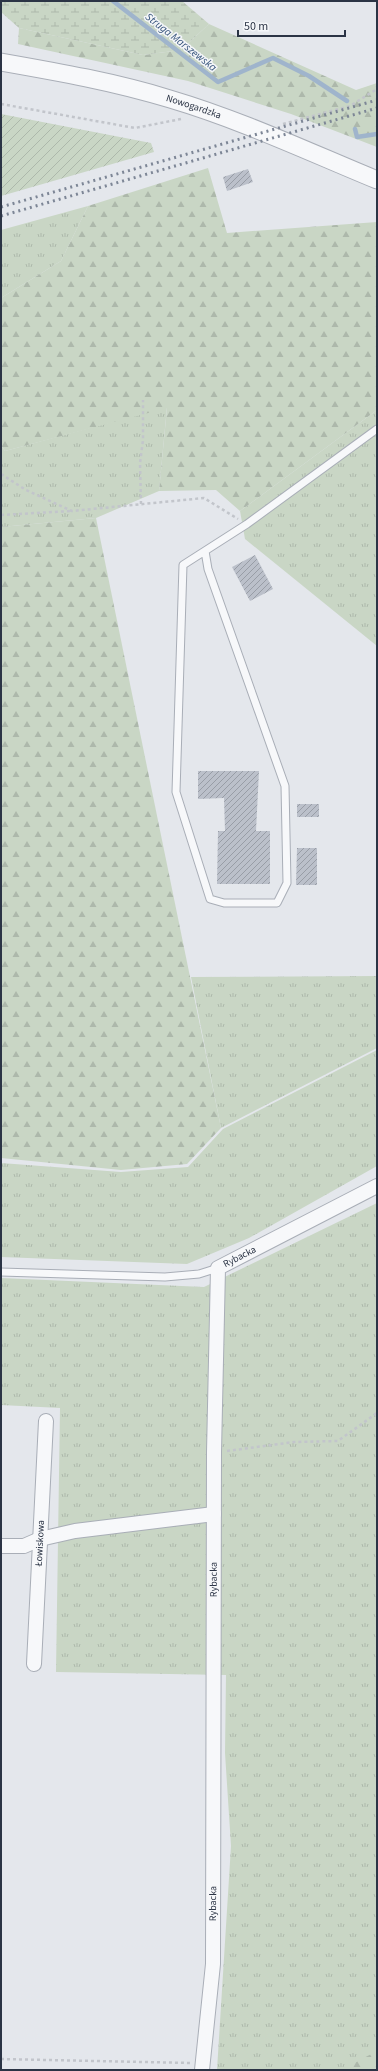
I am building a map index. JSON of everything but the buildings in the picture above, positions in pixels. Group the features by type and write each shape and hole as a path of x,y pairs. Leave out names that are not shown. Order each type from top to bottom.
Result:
{"street":[{"name":"Nowogardzka","path":"1,62 98,79 171,99 240,123 377,180"},
{"name":"Rybacka","path":"203,2067 213,1964 214,1452 218,1268 377,1186"},
{"name":"Łowiskowa","path":"34,1664 46,1421"},
{"path":"1,1546 24,1546 40,1539 76,1531 214,1514"}],"lane":[{"path":"205,551 208,569 285,786 287,883 277,903 224,903 210,899 176,792 183,565 247,524 377,429"},
{"path":"1,1272 165,1277 199,1274 218,1268"}],"path":[{"path":"282,124 350,106 377,89"},
{"path":"1,104 135,128 167,123 208,112"},
{"path":"141,504 140,463 143,440 143,400"},
{"path":"1,474 26,490 72,511"},
{"path":"1,514 72,511 204,498 247,524"},
{"path":"214,1452 294,1442 338,1441 377,1413"},
{"path":"1,2059 203,2067"}],"green space":[{"path":"1,1 182,1 209,24 181,50 143,55 19,28 1,12"},
{"path":"209,24 356,90 377,83 377,147 291,114 188,81 18,44 19,28 143,55 181,50"},
{"path":"1,114 151,143 154,152 1,196"},
{"path":"208,168 227,233 377,222 377,410 240,511 216,490 159,491 167,408 5,451 1,445 1,298 61,261 88,206"},
{"path":"88,206 61,261 1,298 1,230"},
{"path":"167,407 159,491 96,518 1,527 1,445 5,451"},
{"path":"377,410 377,646 245,539 240,511"},
{"path":"96,518 221,1128 187,1164 121,1170 1,1158 1,527"},
{"path":"377,976 377,1048 221,1128 191,977"},
{"path":"377,1050 377,1166 249,1238 187,1264 1,1257 1,1163 121,1172 188,1167 223,1129"},
{"path":"377,1203 377,2070 217,2070 231,1846 225,1753 226,1675 56,1672 60,1408 1,1405 1,1278 204,1287"},
{"path":"377,2051 377,2070 341,2070"}],"waterway":[{"name":"Struga Marszewska","path":"113,1 218,82 273,58 309,76 347,101"},
{"name":"Struga Marszewska","path":"355,129 357,137 377,134"}],"railway":[{"path":"1,207 377,100"},
{"path":"1,216 377,108"}]}
